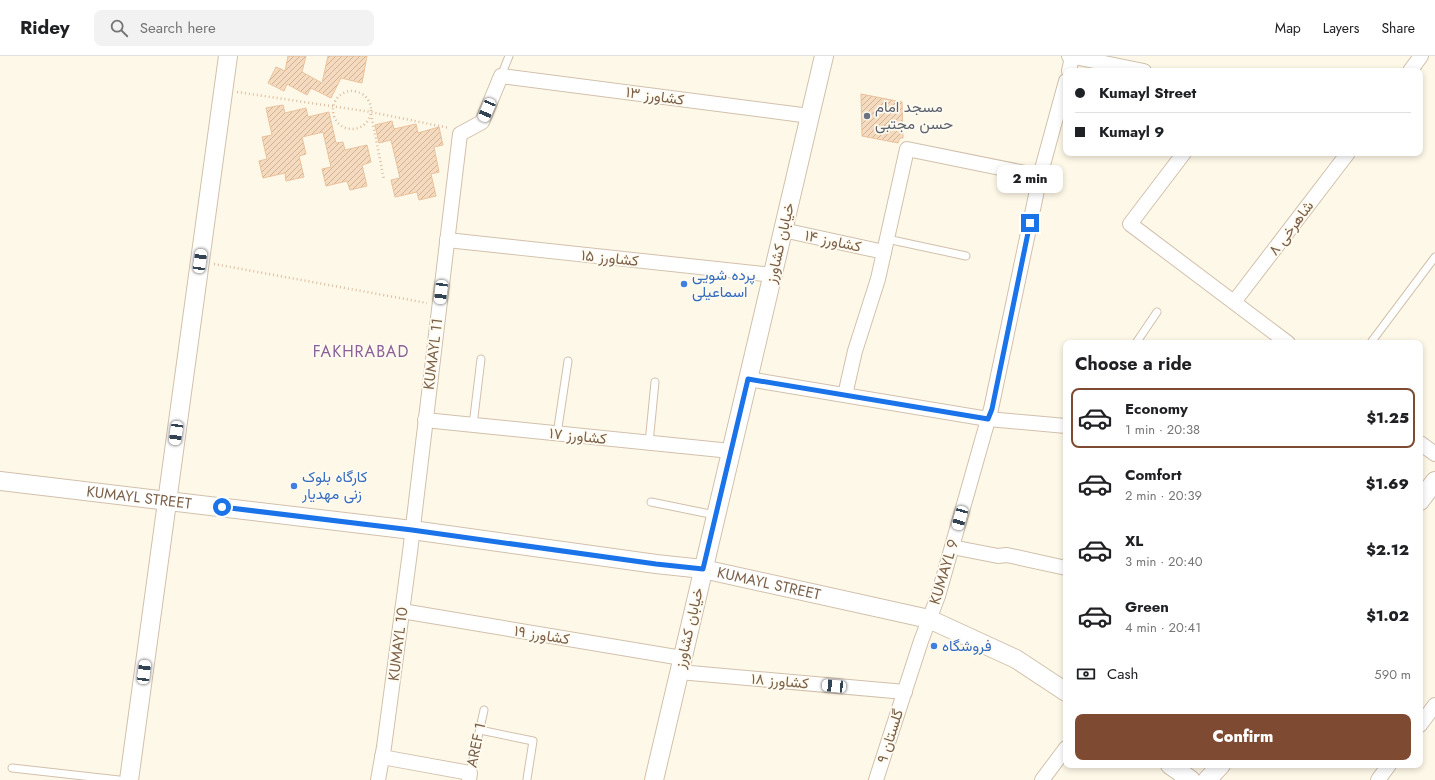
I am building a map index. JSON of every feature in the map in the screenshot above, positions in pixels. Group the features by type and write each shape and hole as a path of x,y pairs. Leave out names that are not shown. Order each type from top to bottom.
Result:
{"street":[{"path":"129,780 228,56"},
{"name":"خیابان کشاورز","path":"654,780 824,56"},
{"path":"1069,68 1071,56 1109,60 1134,68"},
{"path":"1412,68 1422,56"},
{"path":"460,134 482,122 501,76"},
{"name":"کشاورز ۱۳","path":"501,76 810,116"},
{"name":"KUMAYL 9","path":"905,692 938,596 992,409 1040,176 1063,92"},
{"name":"KUMAYL 11","path":"412,530 460,134"},
{"path":"844,395 855,351 878,279 907,149 1040,176"},
{"path":"1182,156 1130,224 1284,340"},
{"name":"شاهرخی ۸","path":"1234,302 1346,156"},
{"name":"کشاورز ۱۴","path":"783,230 885,246"},
{"name":"کشاورز ۱۵","path":"447,240 773,275"},
{"path":"748,379 988,419 1063,426"},
{"name":"کشاورز ۱۷","path":"425,420 731,451"},
{"path":"1423,445 1435,454"},
{"name":"KUMAYL STREET","path":"0,481 412,530 648,563 703,569 930,620 1016,659 1063,690"},
{"path":"1423,497 1435,481"},
{"name":"KUMAYL 10","path":"378,780 412,530"},
{"path":"952,547 998,556 1008,555 1063,567"},
{"name":"کشاورز ۱۹","path":"402,612 681,665"},
{"name":"کشاورز ۱۸","path":"681,665 905,692"},
{"name":"گلستان ۹","path":"876,780 905,692"},
{"path":"1423,721 1435,705"},
{"path":"1042,780 1063,752"},
{"path":"382,757 470,776"},
{"path":"1174,768 1191,780"},
{"path":"1207,780 1218,768"},
{"path":"1378,780 1387,768"}],"lane":[{"path":"501,76 509,56"},
{"path":"885,246 966,256"},
{"path":"1373,340 1435,257"},
{"path":"1138,340 1157,312"},
{"path":"473,425 481,360"},
{"path":"557,434 568,362"},
{"path":"649,443 655,382"},
{"path":"651,502 716,515"},
{"name":"AREF 1","path":"470,776 484,710"},
{"path":"480,730 533,741 527,779"},
{"path":"12,768 119,780"}],"path":[{"path":"223,90 371,112 453,129 460,134"},
{"path":"371,112 365,124 352,130 338,124 334,116 333,106 340,95 348,92 357,92 368,99 370,103 384,180"},
{"path":"200,261 439,306"}],"building":[{"path":"288,56 306,56 302,72 322,83 328,56 367,56 362,83 341,78 331,98 311,88 307,95 287,84 284,91 268,83 276,67 285,71"},
{"path":"861,94 902,102 903,138 900,138 898,143 862,136"},
{"path":"283,105 285,113 306,108 308,117 329,112 336,143 343,142 345,150 367,145 371,162 362,165 367,186 350,190 347,181 326,186 322,169 331,167 323,132 302,137 306,154 299,156 304,177 286,181 285,173 263,178 259,161 267,159 262,137 272,135 266,108"},
{"path":"392,121 394,129 416,124 418,133 439,127 443,145 434,147 439,172 431,174 436,196 419,200 417,192 395,197 391,180 400,178 391,140 379,143 375,125"}],"place":[{"name":"مسجد امام حسن مجتبی","path":"867,116"},
{"name":"پرده شویی اسماعیلی","path":"684,284"},
{"name":"کارگاه بلوک زنی مهدیار","path":"294,486"},
{"name":"فروشگاه","path":"934,646"}],"district":[{"name":"FAKHRABAD","path":"361,351"}],"route":[{"path":"222,507 412,530 656,564 703,569 748,379 988,419 992,409 1030,223"}]}
